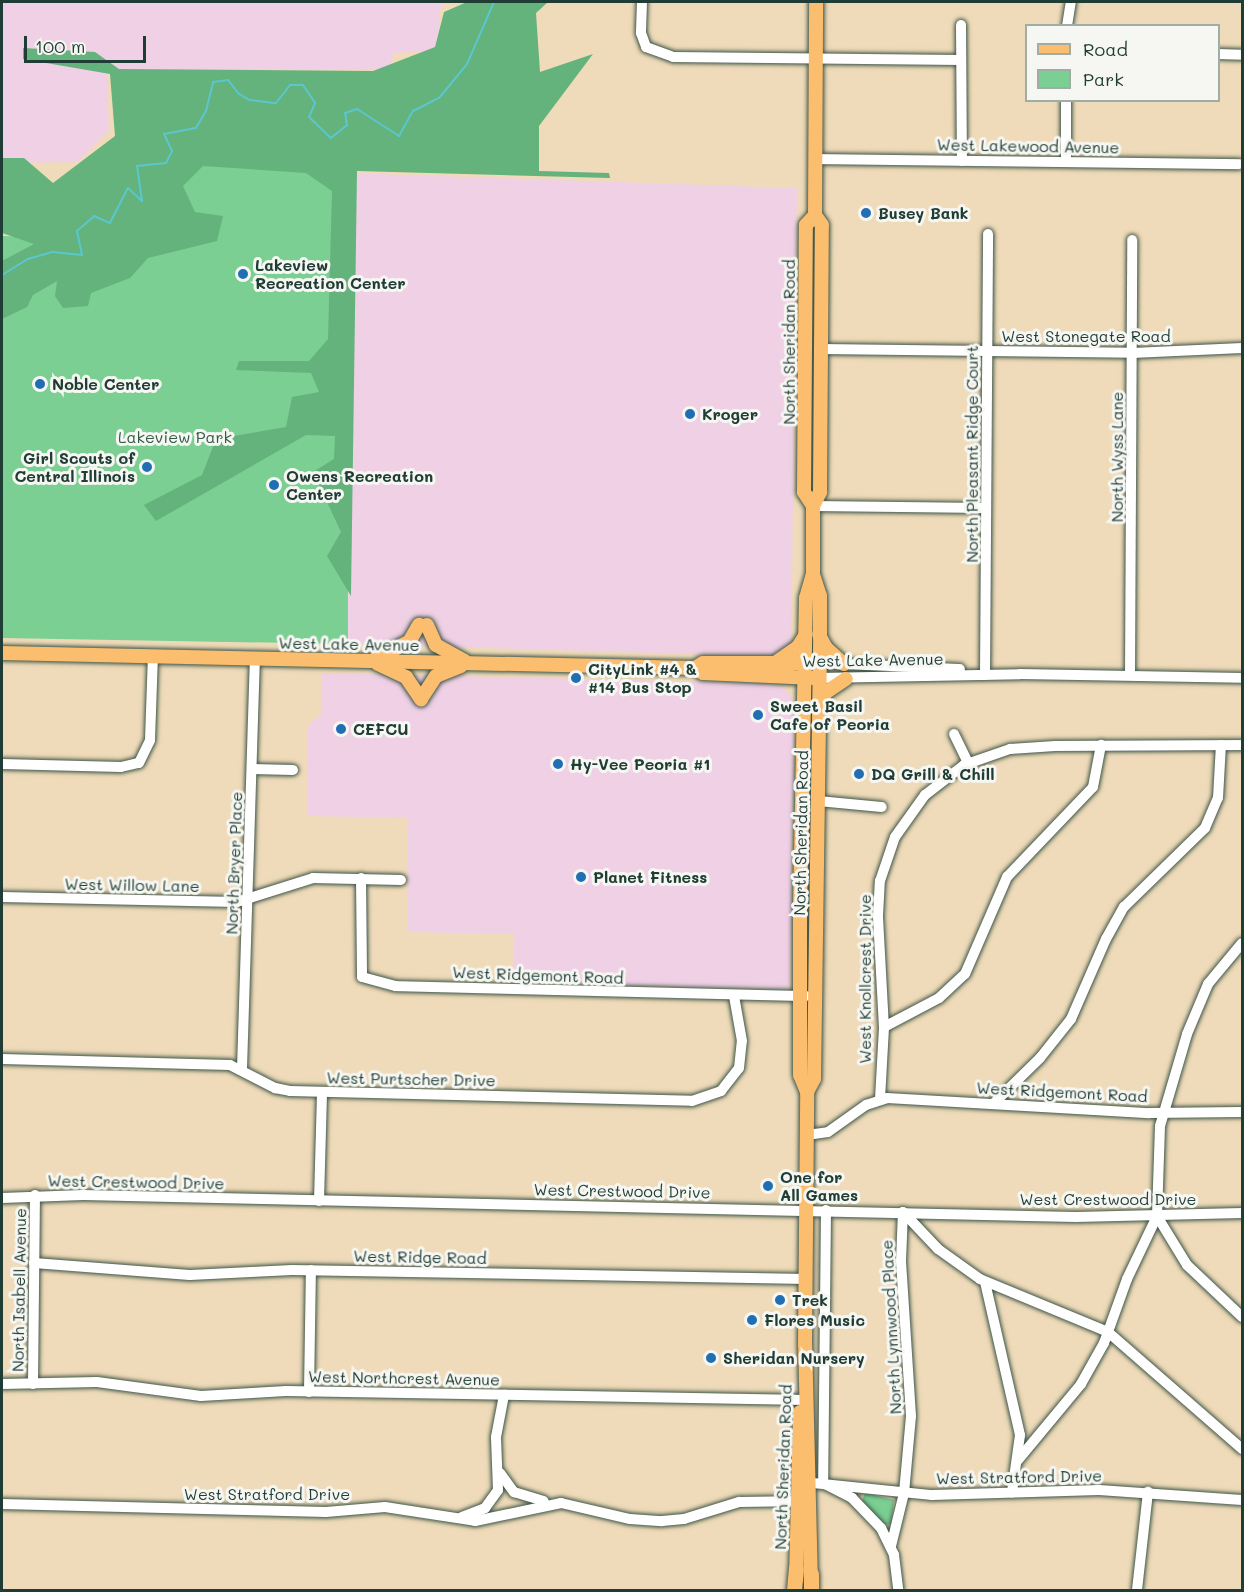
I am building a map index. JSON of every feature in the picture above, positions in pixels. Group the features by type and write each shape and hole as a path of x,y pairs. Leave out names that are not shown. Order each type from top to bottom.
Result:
{"highway":[{"path":"795,1590 796,1568"},
{"path":"811,1574 811,1590"}],"main road":[{"name":"North Sheridan Road","path":"807,1092 814,1079 818,851 819,707 812,678 812,663 806,634 806,598 813,574 813,506 820,492 822,225 815,215 816,2"},
{"name":"North Sheridan Road","path":"813,506 804,492 806,225 815,215"},
{"path":"821,315 806,347 821,386"},
{"name":"North Sheridan Road","path":"812,663 820,636 820,596 813,574"},
{"path":"371,661 409,642 423,625 436,645 469,663"},
{"path":"775,663 798,647 806,634"},
{"path":"820,636 828,651 844,664"},
{"name":"West Lake Avenue","path":"2,653 695,668 703,663 812,663"},
{"path":"371,661 406,676 421,699 436,676 469,663"},
{"name":"West Lake Avenue","path":"695,668 703,674 812,678"},
{"path":"780,678 805,706"},
{"name":"North Sheridan Road","path":"811,1574 811,1501 804,1400 808,1210 807,1092 800,1075 800,908 805,706 812,678"},
{"path":"819,707 825,693 846,679"},
{"path":"803,765 810,777 811,798 818,801"},
{"path":"816,961 808,916 800,908 810,895 811,871 818,851"},
{"name":"North Sheridan Road","path":"796,1568 796,1501 810,1482"}],"street":[{"path":"642,2 641,33 646,48 673,57 961,60"},
{"path":"1067,24 1071,2"},
{"path":"961,25 962,161"},
{"path":"1220,54 1242,55"},
{"path":"1066,102 1066,162"},
{"name":"West Lakewood Avenue","path":"816,159 1239,164"},
{"name":"North Pleasant Ridge Court","path":"985,672 988,234"},
{"name":"North Wyss Lane","path":"1130,675 1132,240"},
{"name":"West Stonegate Road","path":"821,349 1132,353 1242,348"},
{"path":"813,506 986,508"},
{"path":"2,764 121,767 139,763 148,752 150,740 153,656"},
{"name":"North Bryer Place","path":"242,1069 255,658"},
{"name":"West Lake Avenue","path":"812,663 985,672 1242,678"},
{"name":"West Lake Avenue","path":"812,678 846,679 985,672"},
{"path":"954,734 968,763"},
{"path":"884,1027 939,998 968,972 1007,877 1093,788 1101,746"},
{"path":"993,1104 1044,1055 1071,1019 1104,943 1124,907 1205,828 1218,798 1221,746"},
{"name":"West Knollcrest Drive","path":"880,1100 884,1027 879,888 886,858 902,814 930,790 968,763 1023,747 1242,746"},
{"path":"252,769 293,770"},
{"path":"818,801 882,807"},
{"name":"West Ridgemont Road","path":"360,878 362,977 396,986 734,996 815,996"},
{"name":"West Willow Lane","path":"2,897 249,901 308,879 401,880"},
{"path":"1018,1460 1081,1384 1108,1332 1127,1278 1156,1216 1162,1113 1197,1006 1216,973 1242,943"},
{"name":"West Purtscher Drive","path":"2,1059 226,1065 242,1069 279,1089 322,1092 699,1100 725,1087 739,1068 742,1041 734,996"},
{"path":"320,1201 322,1092"},
{"path":"807,1135 828,1132 866,1105 880,1100"},
{"name":"West Ridgemont Road","path":"880,1100 1162,1113 1242,1112"},
{"name":"West Crestwood Drive","path":"2,1198 35,1195 1156,1216 1242,1213"},
{"name":"North Isabell Avenue","path":"33,1384 35,1195"},
{"path":"810,1482 826,1210"},
{"path":"903,1212 938,1249 985,1282 1108,1332 1242,1449"},
{"name":"North Lynnwood Place","path":"898,1590 891,1546 904,1493 912,1401 901,1261 903,1212"},
{"path":"1156,1216 1187,1265 1242,1317"},
{"name":"West Ridge Road","path":"34,1263 178,1275 311,1270 807,1279"},
{"path":"309,1392 311,1270"},
{"path":"985,1282 1019,1428 1018,1460 1012,1492"},
{"name":"West Northcrest Avenue","path":"2,1384 97,1382 201,1396 309,1392 804,1400"},
{"path":"441,1517 464,1517 485,1508 498,1490 497,1431 504,1395"},
{"path":"498,1467 507,1486 518,1495 565,1503"},
{"name":"North Lynnwood Place","path":"810,1482 861,1505 891,1546"},
{"name":"West Stratford Drive","path":"810,1482 904,1493 1148,1492 1242,1500"},
{"path":"1137,1590 1148,1492"},
{"name":"West Stratford Drive","path":"2,1504 326,1512 385,1507 441,1517 482,1521 539,1505 565,1503 630,1519 662,1521 684,1520 739,1502 811,1501"}],"shaded area":[{"path":"2,2 446,2 440,10 439,51 393,53 391,70 107,70 109,130 78,162 2,163"},
{"path":"348,173 797,188 791,657 348,644"},
{"path":"322,673 762,683 783,687 792,698 794,714 790,989 514,983 514,934 407,932 407,818 307,816 307,726 321,714"}],"green space":[{"path":"467,2 548,2 536,13 540,72 593,54 539,126 539,171 609,173 610,178 357,171 351,596 327,556 341,532 313,472 334,459 335,436 306,435 156,521 144,505 202,475 216,439 286,427 292,397 319,392 311,373 236,370 239,361 309,361 328,339 332,191 306,173 203,166 183,186 195,212 223,216 217,241 148,258 130,278 91,293 88,306 63,308 55,296 57,281 33,295 27,307 2,319 2,261 34,244 2,233 2,158 24,158 53,183 115,136 110,74 23,59 23,48 95,52 119,69 373,71 435,47 444,12"},
{"name":"Lakeview Park","path":"347,81 348,644 2,638 2,236 47,237"},
{"path":"865,1493 894,1500 891,1524 883,1525 862,1501"}],"waterway":[{"path":"2,275 28,259 53,252 82,255 77,231 94,216 110,223 128,188 142,201 137,166 166,163 172,151 164,134 196,128 206,111 213,82 228,80 239,94 250,100 276,103 290,85 303,85 315,103 309,117 331,138 347,125 345,113 357,109 399,136 413,111 439,98 467,64 494,2"}],"place":[{"name":"Busey Bank","path":"866,213"},
{"name":"Lakeview Recreation Center","path":"243,274"},
{"name":"Noble Center","path":"40,384"},
{"name":"Kroger","path":"690,414"},
{"name":"Girl Scouts of Central Illinois","path":"147,467"},
{"name":"Owens Recreation Center","path":"274,485"},
{"name":"CityLink #4 & #14 Bus Stop","path":"576,678"},
{"name":"Sweet Basil Cafe of Peoria","path":"758,715"},
{"name":"CEFCU","path":"341,729"},
{"name":"Hy-Vee Peoria #1","path":"558,764"},
{"name":"DQ Grill & Chill","path":"859,774"},
{"name":"Planet Fitness","path":"581,877"},
{"name":"One for All Games","path":"768,1186"},
{"name":"Trek","path":"780,1300"},
{"name":"Flores Music","path":"752,1320"},
{"name":"Sheridan Nursery","path":"711,1358"}]}
